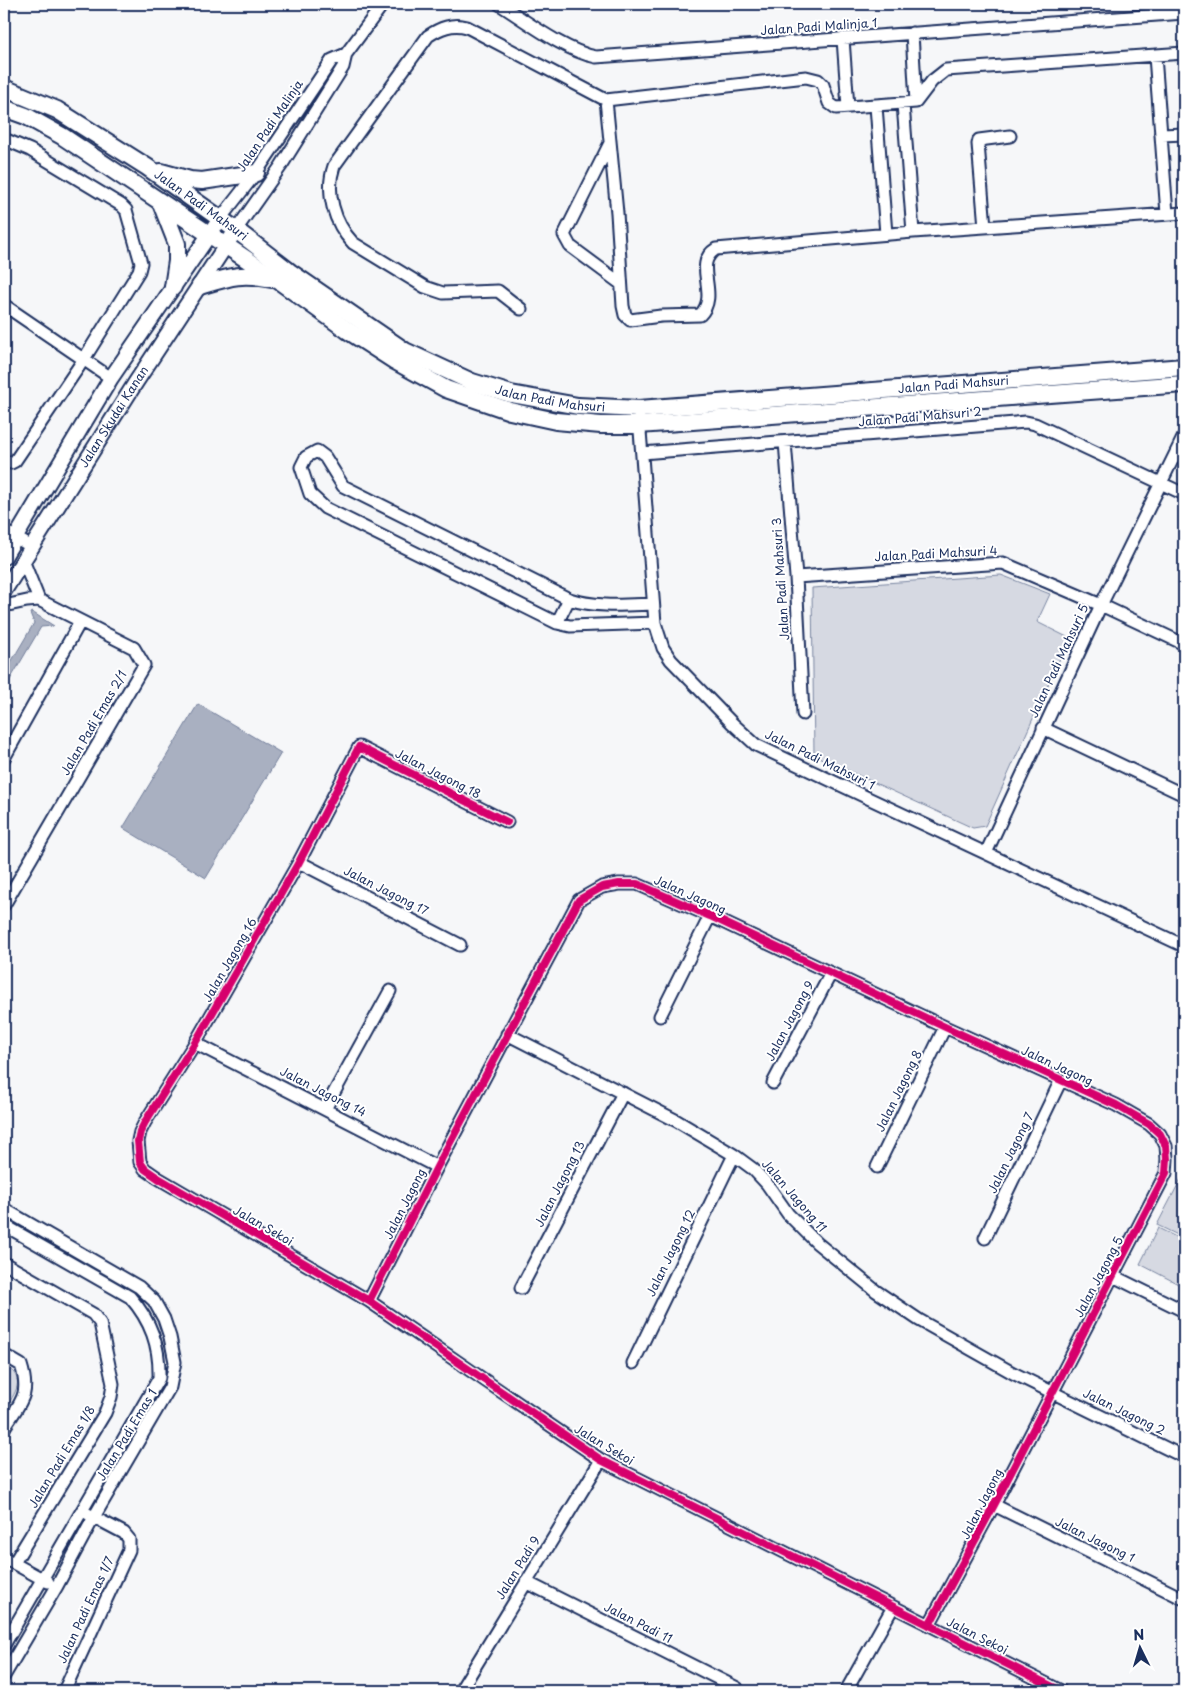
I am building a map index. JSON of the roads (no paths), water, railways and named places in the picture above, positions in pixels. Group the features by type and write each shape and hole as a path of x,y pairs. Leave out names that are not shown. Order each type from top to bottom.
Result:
{"main road":[{"name":"Jalan Padi Mahsuri","path":"4,88 57,110 147,167 236,230 290,272 405,351 472,382 511,394 546,401 605,408 639,417 1184,384"},
{"name":"Jalan Padi Mahsuri","path":"4,108 26,116 62,136 226,245 347,330 395,361 446,389 510,411 556,420 601,424 639,417 1184,367"},
{"path":"147,167 202,181 256,173"},
{"path":"161,203 177,244 177,261 173,287"},
{"path":"200,286 230,276 242,275 254,275 279,281"}],"street":[{"name":"Jalan Padi Malinja","path":"236,230 280,166 343,67 346,54 383,4"},
{"name":"Jalan Padi Malinja 1","path":"499,4 560,42 584,54 596,57 1184,13"},
{"path":"521,310 498,291 443,293 425,287 353,242 344,233 336,218 330,178 334,166 428,36 437,29 460,25 467,27 606,100 806,77 818,80 823,85 829,102 836,108 916,102 932,81 946,70 1184,53"},
{"path":"912,33 916,102"},
{"path":"843,39 848,107"},
{"name":"Jalan Padi Malinja","path":"220,219 256,173 332,60 346,54"},
{"path":"1155,56 1167,214"},
{"path":"606,100 617,213 620,283 625,315 630,320 661,316 700,315 707,308 708,300 705,260 716,249 886,234 1184,213"},
{"path":"903,104 913,232"},
{"path":"876,106 886,234"},
{"path":"1162,135 1184,134"},
{"path":"985,227 979,140 1010,136"},
{"path":"4,139 30,150 121,205 126,210 141,262 139,271 84,360 15,461 11,463 4,461"},
{"path":"610,144 564,235 570,246 620,283"},
{"name":"Jalan Skudai Kanan","path":"4,557 10,535 111,378 220,219"},
{"name":"Jalan Skudai Kanan","path":"4,590 136,382 236,230"},
{"path":"4,305 111,378"},
{"name":"Jalan Padi Mahsuri 1","path":"639,417 655,623 663,648 671,660 732,723 756,744 1184,946"},
{"name":"Jalan Padi Mahsuri 2","path":"642,453 1026,422 1035,424 1184,494"},
{"name":"Jalan Padi Mahsuri 5","path":"986,853 1100,605 1162,484 1184,436"},
{"name":"Jalan Padi Mahsuri 3","path":"785,442 796,576 803,714"},
{"path":"653,604 602,606 570,599 343,486 325,457 317,450 306,456 301,467 310,494 325,508 557,623 570,626 655,623"},
{"path":"10,535 32,547"},
{"path":"4,606 39,600 23,560"},
{"name":"Jalan Padi Mahsuri 4","path":"796,576 1003,563 1184,644"},
{"path":"557,623 570,599"},
{"name":"Jalan Padi Emas 2/1","path":"4,905 144,665 134,648 39,600"},
{"path":"4,758 80,622"},
{"path":"1042,728 1184,795"},
{"name":"Jalan Jagong 18","path":"359,747 507,822"},
{"name":"Jalan Jagong 16","path":"158,1178 145,1169 140,1162 138,1141 140,1132 195,1043 299,862 359,747"},
{"name":"Jalan Jagong 17","path":"299,862 460,945"},
{"name":"Jalan Jagong","path":"369,1301 436,1167 579,900 590,892 602,887 619,884 637,884 710,916 946,1028 1116,1105 1148,1124 1160,1134 1166,1146 1166,1173"},
{"path":"660,1016 710,916"},
{"name":"Jalan Jagong 9","path":"773,1083 831,973"},
{"path":"325,1108 390,991"},
{"name":"Jalan Jagong 8","path":"877,1167 946,1028"},
{"name":"Jalan Jagong 11","path":"507,1034 677,1121 734,1155 758,1174 788,1214 817,1243 876,1291 919,1320 1013,1373 1052,1391"},
{"name":"Jalan Jagong 14","path":"195,1043 325,1108 436,1167"},
{"name":"Jalan Jagong 7","path":"985,1238 1061,1080"},
{"name":"Jalan Jagong 13","path":"521,1288 623,1093"},
{"name":"Jalan Jagong 12","path":"633,1363 734,1155"},
{"name":"Jalan Jagong 5","path":"1052,1391 1166,1173"},
{"name":"Jalan Sekoi","path":"158,1178 369,1301 601,1460 1061,1691"},
{"name":"Jalan Padi Emas 1","path":"4,1209 139,1287 154,1300 164,1319 175,1362 170,1387 4,1676"},
{"name":"Jalan Padi Emas 1","path":"4,1225 130,1297 142,1310 149,1323 160,1361 160,1378 4,1645"},
{"name":"Jalan Padi Emas 1/8","path":"4,1263 93,1314 100,1323 114,1384 105,1413 9,1561 57,1586"},
{"path":"1113,1276 1184,1311"},
{"path":"4,1354 21,1365 25,1379 25,1394 4,1428"},
{"name":"Jalan Jagong","path":"929,1625 994,1505 1052,1391"},
{"name":"Jalan Jagong 2","path":"1052,1391 1184,1457"},
{"name":"Jalan Padi 9","path":"465,1690 526,1582 601,1460"},
{"name":"Jalan Jagong 1","path":"994,1505 1184,1599"},
{"path":"82,1511 94,1517"},
{"name":"Jalan Padi Emas 1/7","path":"64,1691 129,1550 130,1540 124,1533 94,1517"},
{"name":"Jalan Padi 11","path":"526,1582 737,1688"},
{"path":"846,1691 893,1607"}],"water":[{"path":"32,612 54,626 41,627 4,690 4,674 34,623 30,613"},
{"path":"198,704 281,753 206,878 123,828"}]}
